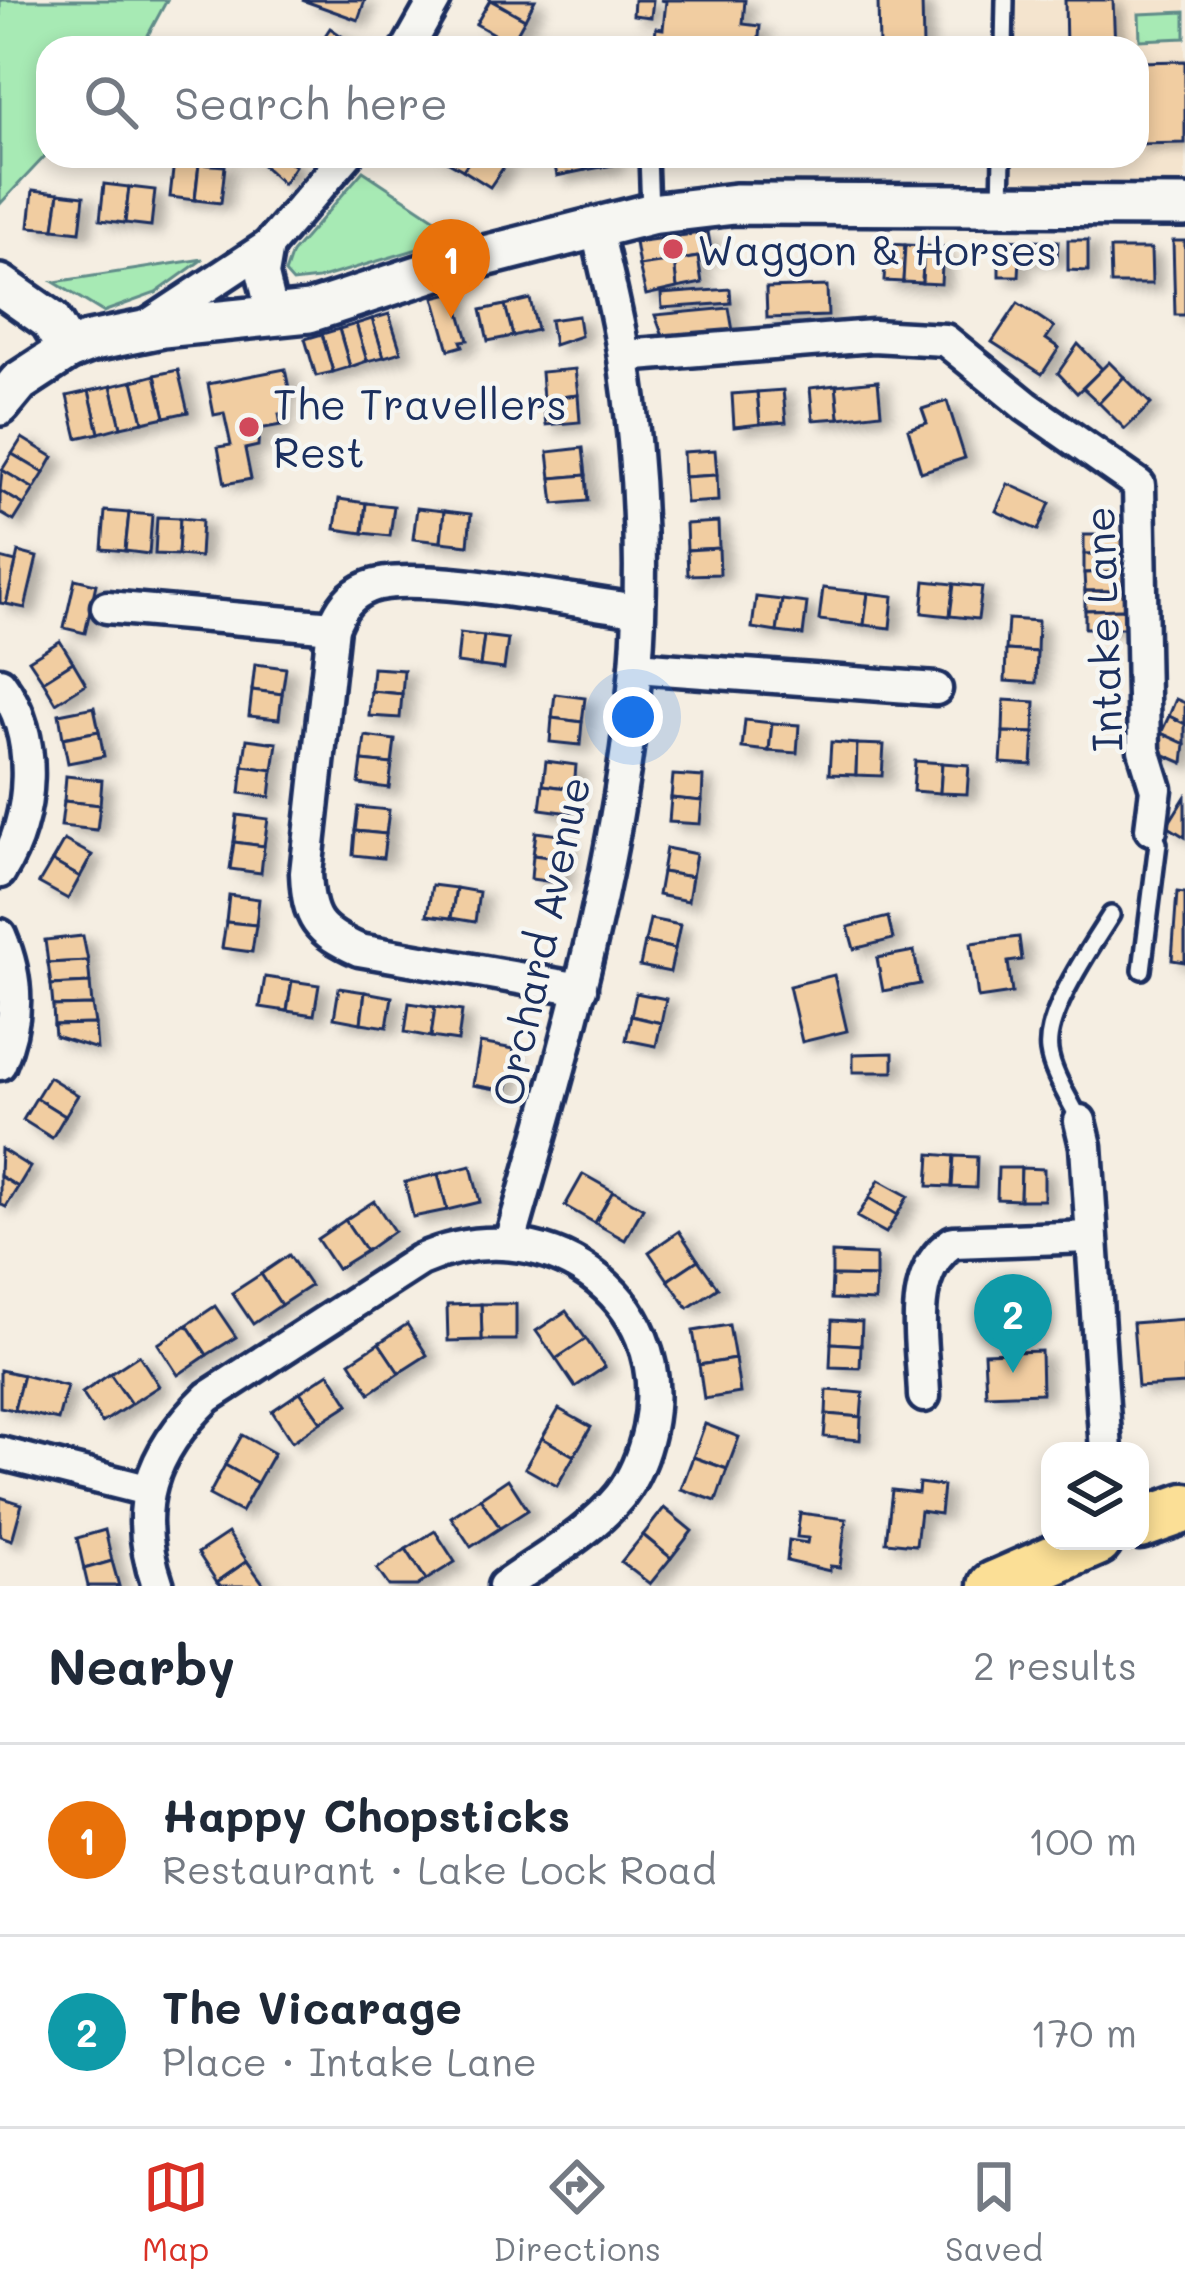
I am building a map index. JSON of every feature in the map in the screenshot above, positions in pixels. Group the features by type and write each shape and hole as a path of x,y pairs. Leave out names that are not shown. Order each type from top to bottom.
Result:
{"main road":[{"path":"1149,1521 1185,1508"},
{"path":"994,1586 1076,1550"}],"street":[{"path":"415,36 435,0"},
{"path":"139,331 268,246 336,168"},
{"path":"0,405 19,382 68,350 139,331 309,312 461,262 650,214 734,204 1185,206"},
{"name":"Orchard Avenue","path":"510,1242 581,989 610,849 636,667 633,438 624,356 596,225"},
{"path":"268,246 263,275 273,317"},
{"path":"0,285 50,320 68,350"},
{"name":"Intake Lane","path":"624,356 873,336 945,340 1026,406 1139,485 1144,750 1156,789 1151,829"},
{"path":"581,989 359,950 316,923 307,900 306,873 334,627 351,596 392,581 637,610"},
{"path":"107,607 334,627"},
{"path":"636,667 936,689"},
{"path":"0,683 11,698 23,739 28,783 23,822 0,872"},
{"path":"0,935 10,959 17,1000 0,1064"},
{"path":"1080,1120 1086,1146 1105,1442"},
{"path":"924,1396 922,1281 939,1252 953,1242 1089,1237"},
{"path":"158,1586 143,1527 147,1490 186,1419 208,1397 420,1260 450,1246 482,1241 510,1242 574,1262 621,1304 644,1341 654,1404 646,1442 621,1495 597,1519 505,1586"},
{"path":"0,1453 147,1490"}],"lane":[{"path":"1004,36 1005,0"},
{"path":"648,168 650,214"},
{"path":"1001,206 1002,168"},
{"path":"1142,970 1158,843 1151,829"},
{"path":"1080,1120 1048,1047 1063,1000 1111,914"}],"shaded area":[{"path":"1011,0 1185,0 1185,185 1012,182 1012,168 1149,168 1149,36 1011,36"}],"green space":[{"path":"0,0 167,0 148,36 36,36 36,166 0,204"},
{"path":"1185,12 1185,38 1140,36 1139,14"},
{"path":"363,171 461,236 318,279 293,282 285,273 292,253"},
{"path":"203,259 156,293 103,312 54,282"}],"building":[{"path":"302,0 365,0 358,20"},
{"path":"490,0 525,19 515,36 497,36 476,24"},
{"path":"492,0 535,0 525,19"},
{"path":"634,0 653,0 651,17 633,15"},
{"path":"660,0 745,0 743,24 760,26 759,36 655,36 656,28 663,29 666,1"},
{"path":"878,0 922,0 923,36 879,36"},
{"path":"1065,0 1113,0 1114,36 1066,36"},
{"path":"1185,61 1185,143 1149,144 1149,62"},
{"path":"173,168 199,168 195,200 170,197"},
{"path":"199,168 225,168 221,203 195,200"},
{"path":"266,168 294,168 283,184"},
{"path":"464,168 503,168 490,187"},
{"path":"555,168 585,168 585,170 557,176"},
{"path":"104,184 129,187 125,223 100,220"},
{"path":"129,187 155,190 151,226 125,223"},
{"path":"33,190 59,193 54,229 29,227"},
{"path":"59,193 84,196 80,232 54,229"},
{"name":"Waggon & Horses","path":"708,232 712,255 639,266 635,242"},
{"path":"1000,239 1058,241 1057,260 999,258"},
{"path":"1068,240 1088,240 1088,271 1068,270"},
{"path":"1173,241 1185,241 1185,315 1175,315"},
{"path":"886,244 905,245 903,282 884,281"},
{"path":"905,245 924,246 922,283 903,282"},
{"path":"924,246 943,247 941,284 922,283"},
{"path":"1110,249 1151,249 1152,284 1111,284"},
{"path":"698,257 702,283 677,288 674,261"},
{"path":"999,258 1020,258 1019,276 999,276"},
{"path":"674,261 677,288 646,295 639,266"},
{"path":"827,286 828,316 767,318 766,288"},
{"path":"730,289 731,303 662,308 661,294"},
{"path":"454,292 468,340 449,350 434,297"},
{"path":"530,299 537,330 513,336 505,305"},
{"path":"1018,303 1054,327 1046,339 1059,348 1042,374 992,342"},
{"path":"505,305 513,336 488,341 481,310"},
{"path":"729,308 733,331 664,339 655,315"},
{"path":"389,314 401,352 384,357 372,319"},
{"path":"578,316 581,336 554,345 550,320"},
{"path":"372,319 384,357 367,361 356,324"},
{"path":"356,324 367,361 350,367 339,329"},
{"path":"339,329 350,367 333,372 322,334"},
{"path":"322,334 333,372 316,376 305,339"},
{"path":"1078,344 1102,369 1077,393 1058,373"},
{"path":"1109,362 1124,377 1099,403 1083,388"},
{"name":"The Travellers Rest","path":"285,369 290,393 282,394 285,413 279,414 281,425 259,429 258,446 245,449 251,479 225,484 218,447 231,445 224,413 214,415 208,384"},
{"path":"575,369 578,395 543,399 541,372"},
{"path":"178,370 188,412 165,417 155,375"},
{"path":"155,375 165,417 143,422 133,381"},
{"path":"1124,377 1151,404 1125,429 1099,403"},
{"path":"133,381 143,422 121,427 111,386"},
{"path":"878,381 881,413 839,418 836,385"},
{"path":"836,385 839,418 813,420 810,388"},
{"path":"111,386 121,427 99,433 89,391"},
{"path":"783,390 786,422 760,424 757,392"},
{"path":"89,391 99,433 77,438 67,396"},
{"path":"757,392 760,424 734,427 732,394"},
{"path":"578,395 580,422 546,425 543,399"},
{"path":"947,401 965,458 921,472 908,429 927,423 922,409"},
{"path":"22,438 53,457 44,473 12,454"},
{"path":"583,448 586,475 551,478 548,452"},
{"path":"715,450 717,475 684,477 683,452"},
{"path":"12,454 44,473 34,489 2,470"},
{"path":"2,470 34,489 24,505 0,491"},
{"path":"586,475 588,501 554,504 551,478"},
{"path":"717,475 718,501 686,503 684,477"},
{"path":"1008,484 1050,503 1038,530 996,511"},
{"path":"0,491 24,505 14,521 0,513"},
{"path":"339,499 366,503 363,533 335,529"},
{"path":"366,503 394,506 390,536 363,533"},
{"path":"417,508 444,511 441,542 413,539"},
{"path":"105,511 129,513 125,551 102,549"},
{"path":"444,511 471,514 468,545 441,542"},
{"path":"129,513 152,515 149,554 125,551"},
{"path":"157,517 180,518 178,555 155,554"},
{"path":"180,518 202,520 200,557 178,555"},
{"path":"718,522 719,548 687,550 686,524"},
{"path":"1084,535 1126,535 1126,554 1084,554"},
{"path":"719,548 720,574 688,575 687,550"},
{"path":"18,552 37,557 25,608 6,604"},
{"path":"1084,554 1126,554 1126,572 1084,573"},
{"path":"0,558 16,562 6,604 0,603"},
{"path":"1126,572 1126,591 1085,591 1084,573"},
{"path":"75,579 96,584 85,633 64,628"},
{"path":"925,581 954,584 950,616 922,613"},
{"path":"954,584 982,587 978,619 950,616"},
{"path":"823,588 868,593 864,625 819,620"},
{"path":"1085,591 1126,591 1127,609 1085,610"},
{"path":"868,593 893,596 890,628 864,625"},
{"path":"756,597 782,600 777,632 752,628"},
{"path":"782,600 807,603 803,635 777,632"},
{"path":"1127,609 1127,628 1085,628 1085,610"},
{"path":"1008,619 1038,621 1037,652 1006,650"},
{"path":"460,633 484,636 480,666 457,663"},
{"path":"484,636 508,639 504,669 480,666"},
{"path":"60,641 73,662 43,681 29,660"},
{"path":"1006,650 1037,652 1036,683 1005,681"},
{"path":"73,662 86,684 56,703 43,681"},
{"path":"255,664 286,668 282,694 252,690"},
{"path":"373,668 404,670 402,694 371,691"},
{"path":"252,690 282,694 279,719 249,716"},
{"path":"371,691 402,694 400,718 369,716"},
{"path":"555,694 585,698 582,722 552,718"},
{"path":"1176,699 1185,703 1185,724 1169,716"},
{"path":"1004,700 1035,702 1034,733 1003,732"},
{"path":"94,707 99,731 63,738 59,714"},
{"path":"1169,716 1185,724 1185,744 1161,733"},
{"path":"552,718 582,722 580,745 550,742"},
{"path":"745,720 772,723 769,751 742,748"},
{"path":"772,723 799,725 797,753 769,751"},
{"path":"99,731 104,756 68,763 63,738"},
{"path":"1003,732 1034,733 1032,765 1001,763"},
{"path":"1161,733 1185,744 1183,763 1153,750"},
{"path":"365,736 395,740 392,764 362,761"},
{"path":"247,739 277,743 273,770 243,766"},
{"path":"831,742 857,744 856,775 829,774"},
{"path":"857,744 884,745 882,776 856,775"},
{"path":"362,761 392,764 389,788 359,784"},
{"path":"546,761 576,765 574,789 543,785"},
{"path":"915,761 942,763 940,793 913,791"},
{"path":"942,763 969,765 967,794 940,793"},
{"path":"243,766 273,770 270,797 240,793"},
{"path":"673,775 703,777 702,801 671,798"},
{"path":"66,776 102,780 100,805 64,801"},
{"path":"543,785 574,789 571,813 540,809"},
{"path":"1185,797 1185,837 1167,826"},
{"path":"671,798 702,801 700,824 669,822"},
{"path":"64,801 100,805 97,830 61,826"},
{"path":"358,807 389,810 386,834 355,831"},
{"path":"237,815 268,819 264,846 234,842"},
{"path":"355,831 386,834 383,858 353,855"},
{"path":"536,832 567,836 564,859 533,855"},
{"path":"64,840 92,855 80,877 52,861"},
{"path":"234,842 264,846 261,873 230,869"},
{"path":"666,848 696,854 692,877 662,872"},
{"path":"533,855 564,859 561,883 531,879"},
{"path":"52,861 80,877 68,899 39,883"},
{"path":"662,872 692,877 688,901 658,895"},
{"path":"432,885 456,888 451,918 427,915"},
{"path":"456,888 479,892 475,922 451,918"},
{"path":"1177,892 1185,893 1185,962 1172,960"},
{"path":"229,895 259,899 256,925 226,922"},
{"path":"888,917 893,939 854,949 848,927"},
{"path":"650,919 680,925 675,949 645,942"},
{"path":"226,922 256,925 252,952 222,948"},
{"path":"83,936 88,961 48,963 45,940"},
{"path":"1019,937 1022,960 1008,962 1012,993 978,998 971,943"},
{"path":"645,942 675,949 670,972 640,966"},
{"path":"914,951 920,984 883,991 877,958"},
{"path":"88,961 90,983 51,985 48,963"},
{"path":"834,975 847,1031 802,1042 789,986"},
{"path":"265,977 292,981 287,1011 260,1007"},
{"path":"292,981 319,985 314,1015 287,1011"},
{"path":"90,983 92,1005 53,1006 51,985"},
{"path":"339,988 365,992 361,1023 334,1018"},
{"path":"365,992 392,997 387,1027 361,1023"},
{"path":"636,993 666,999 661,1023 631,1016"},
{"path":"409,1003 435,1007 431,1037 405,1032"},
{"path":"92,1005 95,1024 54,1025 53,1006"},
{"path":"435,1007 462,1011 458,1041 431,1037"},
{"path":"631,1016 661,1023 656,1046 626,1040"},
{"path":"95,1024 97,1049 55,1036 54,1025"},
{"path":"480,1043 514,1049 507,1091 473,1085"},
{"path":"893,1053 893,1072 853,1072 853,1054"},
{"path":"49,1077 78,1095 65,1116 36,1098"},
{"path":"36,1098 65,1116 52,1138 23,1120"},
{"path":"1,1149 30,1167 18,1187 0,1176"},
{"path":"930,1154 954,1156 952,1187 928,1186"},
{"path":"954,1156 977,1157 976,1188 952,1187"},
{"path":"471,1166 480,1202 447,1210 438,1174"},
{"path":"998,1168 1021,1168 1020,1200 997,1199"},
{"path":"1021,1168 1044,1169 1044,1200 1020,1200"},
{"path":"438,1174 447,1210 413,1217 405,1182"},
{"path":"583,1174 613,1191 595,1223 565,1206"},
{"path":"0,1176 18,1187 6,1207 0,1204"},
{"path":"879,1180 908,1196 897,1215 869,1198"},
{"path":"613,1191 643,1208 625,1240 595,1223"},
{"path":"869,1198 897,1215 886,1233 857,1217"},
{"path":"374,1201 394,1231 366,1251 345,1220"},
{"path":"345,1220 366,1251 337,1269 317,1239"},
{"path":"679,1231 698,1260 668,1280 649,1252"},
{"path":"832,1253 876,1255 876,1277 832,1276"},
{"path":"289,1255 310,1286 281,1305 261,1274"},
{"path":"698,1260 718,1288 688,1308 668,1280"},
{"path":"261,1274 281,1305 253,1324 232,1293"},
{"path":"832,1276 876,1277 875,1301 831,1299"},
{"path":"481,1304 516,1304 516,1340 482,1340"},
{"path":"481,1304 482,1340 448,1341 447,1305"},
{"path":"215,1306 236,1337 207,1355 187,1325"},
{"path":"566,1311 586,1339 556,1359 536,1331"},
{"path":"1184,1319 1185,1384 1138,1387 1133,1323"},
{"path":"832,1320 862,1322 861,1345 831,1343"},
{"path":"407,1324 427,1355 399,1373 379,1343"},
{"path":"187,1325 207,1355 178,1375 158,1344"},
{"path":"729,1325 735,1359 699,1365 693,1331"},
{"path":"586,1339 605,1367 575,1387 556,1359"},
{"path":"379,1343 399,1373 370,1393 350,1362"},
{"path":"831,1343 861,1345 860,1368 830,1367"},
{"path":"1041,1351 1042,1393 986,1395 984,1353"},
{"path":"139,1355 159,1386 131,1404 110,1374"},
{"path":"735,1359 740,1393 704,1399 699,1365"},
{"path":"0,1370 23,1375 14,1410 0,1407"},
{"path":"329,1373 349,1404 321,1422 300,1392"},
{"path":"110,1374 131,1404 102,1423 82,1393"},
{"path":"23,1375 67,1386 58,1420 14,1410"},
{"path":"827,1390 863,1393 861,1417 826,1414"},
{"path":"300,1392 321,1422 292,1442 272,1411"},
{"path":"559,1409 591,1427 574,1456 542,1438"},
{"path":"826,1414 861,1417 860,1440 824,1437"},
{"path":"705,1424 739,1437 727,1469 693,1457"},
{"path":"242,1435 274,1453 257,1483 225,1465"},
{"path":"542,1438 574,1456 557,1486 525,1468"},
{"path":"693,1457 727,1469 716,1501 681,1489"},
{"path":"225,1465 257,1483 241,1512 209,1495"},
{"path":"508,1479 528,1510 500,1528 480,1498"},
{"path":"919,1483 943,1486 940,1514 920,1511 916,1545 886,1542 892,1490 918,1493"},
{"path":"0,1497 22,1504 12,1540 0,1536"},
{"path":"480,1498 500,1528 471,1547 451,1517"},
{"path":"664,1508 692,1531 671,1558 643,1535"},
{"path":"800,1513 846,1519 840,1567 830,1566 830,1571 787,1561 789,1540 807,1543 808,1538 797,1537"},
{"path":"105,1530 112,1561 84,1569 77,1538"},
{"path":"435,1531 455,1562 426,1580 406,1549"},
{"path":"228,1533 247,1561 217,1582 198,1553"},
{"path":"643,1535 671,1558 650,1584 621,1562"},
{"path":"406,1549 426,1580 417,1586 389,1586 377,1569"},
{"path":"112,1561 119,1586 88,1586 84,1569"},
{"path":"247,1561 265,1586 221,1586 217,1582"}],"place":[{"name":"Waggon & Horses","path":"673,249"},
{"name":"Happy Chopsticks","path":"451,318"},
{"name":"The Travellers Rest","path":"249,427"},
{"name":"The Vicarage","path":"1013,1373"}]}
